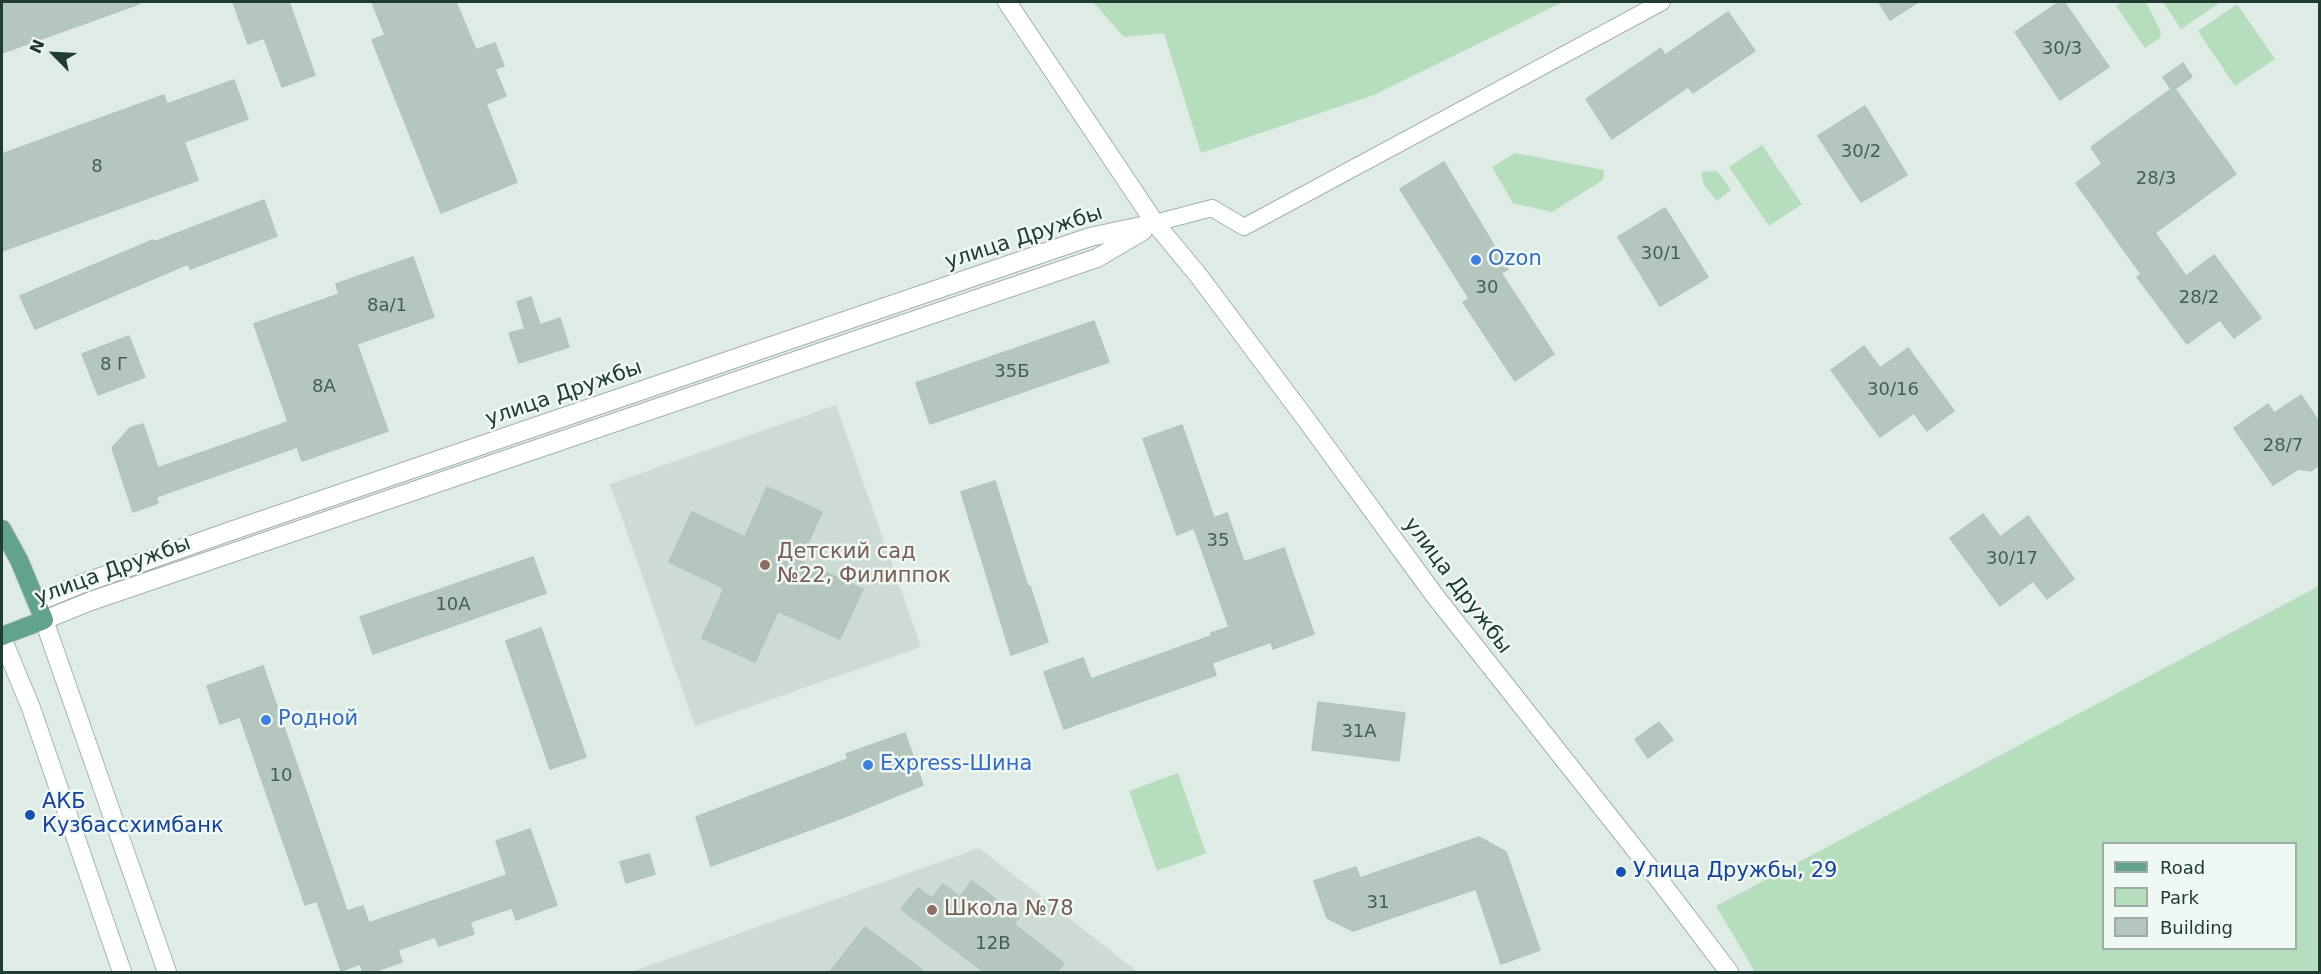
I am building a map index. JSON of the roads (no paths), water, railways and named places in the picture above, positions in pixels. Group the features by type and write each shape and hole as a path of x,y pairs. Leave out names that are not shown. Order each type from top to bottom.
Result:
{"main road":[{"path":"2,529 19,560 44,620"},
{"name":"улица Дружбы","path":"2,637 37,602"},
{"name":"улица Дружбы","path":"2,637 44,620"}],"street":[{"name":"улица Дружбы","path":"1007,2 1155,224 1198,275 1435,596 1729,972"},
{"path":"1155,224 1212,208 1244,227 1662,2"},
{"name":"улица Дружбы","path":"37,602 81,584 1090,237 1155,224"},
{"name":"улица Дружбы","path":"44,620 91,601 1097,258 1155,224"},
{"path":"522,432 529,451"},
{"path":"44,620 167,972"},
{"path":"2,637 31,708 122,972"}],"place":[{"name":"Ozon","path":"1476,260"},
{"name":"Детский сад №22, Филиппок","path":"765,565"},
{"name":"Родной","path":"266,720"},
{"name":"Express-Шина","path":"868,765"},
{"name":"АКБ Кузбассхимбанк","path":"30,815"},
{"name":"Улица Дружбы, 29","path":"1621,872"},
{"name":"Школа №78","path":"932,910"}]}
